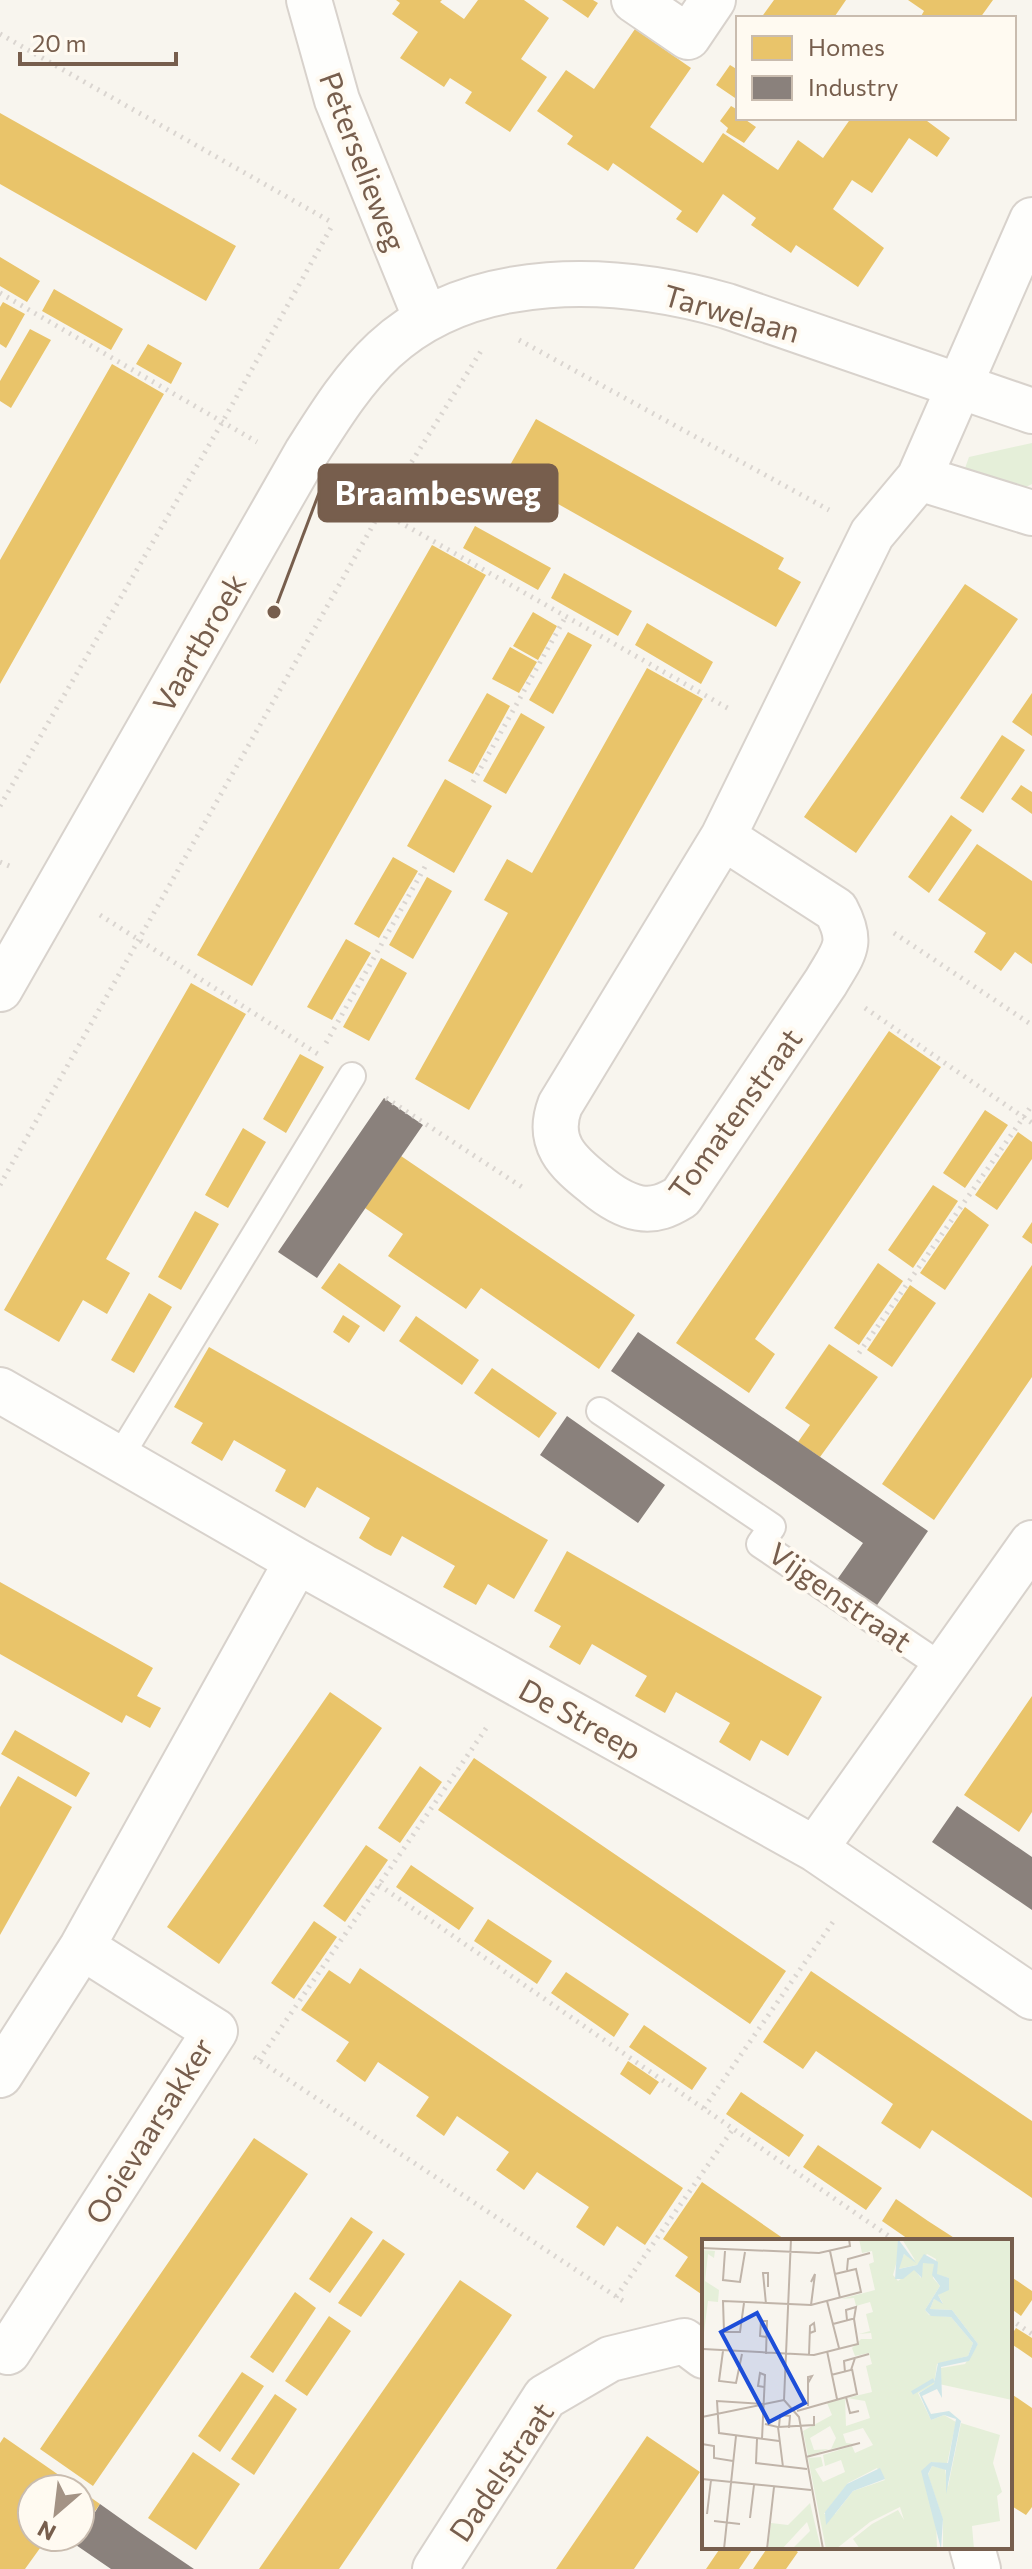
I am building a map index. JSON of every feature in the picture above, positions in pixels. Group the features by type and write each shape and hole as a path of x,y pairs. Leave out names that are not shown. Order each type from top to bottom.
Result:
{"street":[{"name":"Peterselieweg","path":"309,0 337,100 442,313"},
{"path":"634,0 688,37 713,0"},
{"name":"Tomatenstraat","path":"845,928 846,948 826,982 681,1197 666,1207 640,1208 618,1200 571,1165 558,1145 554,1120 560,1105 723,837 872,534 919,478 1032,220"},
{"name":"Tarwelaan","path":"442,313 507,291 541,287 628,286 673,293 756,315 1032,411"},
{"name":"Vaartbroek","path":"0,989 299,466 350,385 385,348 442,313"},
{"path":"919,478 1032,513"},
{"path":"723,837 836,910 845,928"},
{"name":"De Streep","path":"0,1390 297,1561 815,1849 1032,1997"},
{"name":"Vijgenstraat","path":"815,1849 1032,1543"},
{"path":"0,2075 82,1947 297,1561"},
{"name":"Ooievaarsakker","path":"0,2347 8,2352 215,2031 82,1947"},
{"name":"Dadelstraat","path":"435,2569 545,2397 610,2359 694,2348"},
{"path":"973,2549 978,2569"}],"lane":[{"path":"119,1458 352,1076"},
{"name":"Vijgenstraat","path":"600,1411 772,1527 760,1544 944,1668"}],"path":[{"path":"0,34 334,223 0,806"},
{"path":"0,293 773,734"},
{"path":"442,313 496,327 872,534"},
{"path":"0,1185 381,511 496,327"},
{"path":"473,782 566,616"},
{"path":"0,862 57,889 139,938 526,1189"},
{"path":"320,1055 426,865"},
{"path":"845,928 897,933 1032,1025"},
{"path":"826,982 1032,1123"},
{"path":"859,1353 1032,1105"},
{"path":"259,2060 518,1683"},
{"path":"704,2108 862,1881"},
{"path":"379,1885 893,2239"},
{"path":"215,2031 694,2348"},
{"path":"616,2297 733,2129"},
{"path":"1012,2320 1032,2334"}],"green space":[{"path":"1032,443 1032,484 1022,489 964,471 969,457"}],"building: Homes":[{"path":"396,0 442,0 440,2 464,19 478,0 524,0 549,18 521,59 547,77 510,132 465,103 472,92 450,78 444,87 400,58 418,32 392,14 400,3"},
{"path":"562,0 593,0 598,3 588,18"},
{"path":"774,0 846,0 835,16 762,16"},
{"path":"908,0 993,0 981,16 921,16 924,11"},
{"path":"635,29 691,68 650,127 703,163 723,133 778,170 798,140 823,158 850,120 926,120 950,138 937,157 909,138 872,193 852,180 833,209 884,248 858,287 796,245 791,253 751,225 756,218 723,194 697,233 676,219 682,211 613,163 608,171 567,144 573,136 537,111 566,70 594,89"},
{"path":"730,65 736,69 736,99 716,85"},
{"path":"731,106 736,109 736,120 746,120 756,127 744,143 726,132 728,128 720,121"},
{"path":"0,113 236,246 206,301 0,184"},
{"path":"0,257 40,281 27,302 0,286"},
{"path":"54,289 123,329 111,350 42,311"},
{"path":"3,302 25,314 6,348 0,344 0,307"},
{"path":"30,329 51,340 11,408 0,401 0,381"},
{"path":"148,344 182,363 171,384 136,364"},
{"path":"112,364 164,394 0,684 0,560"},
{"path":"536,419 784,558 778,569 801,582 776,627 505,474"},
{"path":"475,526 551,568 538,590 463,548"},
{"path":"432,545 486,575 252,986 197,955"},
{"path":"564,573 632,611 618,636 551,598"},
{"path":"965,584 1018,619 856,853 804,817"},
{"path":"533,612 557,626 538,660 513,646"},
{"path":"647,623 713,662 701,684 635,645"},
{"path":"568,632 592,645 553,714 529,700"},
{"path":"510,647 537,662 519,693 492,679"},
{"path":"647,668 703,699 469,1110 415,1079 508,913 484,900 507,859 532,873"},
{"path":"487,693 510,706 473,774 448,761"},
{"path":"1032,693 1032,736 1012,722"},
{"path":"521,713 545,727 506,794 483,781"},
{"path":"1002,735 1025,750 983,813 960,798"},
{"path":"445,779 492,806 454,873 407,846"},
{"path":"1021,785 1032,792 1032,814 1011,799"},
{"path":"951,815 972,830 929,893 908,877"},
{"path":"977,844 1032,881 1032,964 1015,952 1001,971 974,952 986,933 938,900"},
{"path":"393,857 418,871 379,938 354,924"},
{"path":"427,877 452,891 413,959 389,945"},
{"path":"346,939 371,953 332,1020 307,1007"},
{"path":"381,958 407,973 369,1041 343,1027"},
{"path":"191,983 246,1014 106,1259 130,1273 107,1314 83,1300 59,1342 4,1310"},
{"path":"889,1031 941,1067 755,1339 775,1354 749,1393 676,1343"},
{"path":"300,1054 324,1067 286,1133 263,1119"},
{"path":"985,1110 1008,1125 965,1188 943,1173"},
{"path":"243,1128 266,1142 228,1208 205,1195"},
{"path":"1018,1132 1032,1142 1032,1159 997,1210 975,1195"},
{"path":"401,1156 635,1315 599,1369 481,1288 466,1309 388,1256 403,1234 365,1208"},
{"path":"933,1185 958,1201 913,1268 888,1250"},
{"path":"965,1207 989,1225 945,1290 920,1273"},
{"path":"195,1211 219,1224 181,1290 158,1277"},
{"path":"1032,1222 1032,1244 1022,1237"},
{"path":"339,1263 401,1306 384,1332 321,1288"},
{"path":"878,1263 903,1281 859,1345 834,1328"},
{"path":"1032,1265 1032,1377 934,1520 882,1484"},
{"path":"910,1285 936,1303 892,1367 867,1350"},
{"path":"149,1293 172,1307 134,1373 111,1360"},
{"path":"343,1315 360,1326 349,1343 333,1332"},
{"path":"416,1316 479,1360 462,1385 399,1341"},
{"path":"829,1344 878,1377 820,1457 798,1442 810,1425 785,1408"},
{"path":"209,1347 548,1540 514,1599 488,1584 476,1605 443,1587 455,1566 402,1536 391,1556 375,1548 359,1538 370,1518 317,1487 305,1508 275,1491 286,1470 234,1440 222,1461 191,1443 203,1423 174,1407"},
{"path":"492,1368 557,1413 539,1438 474,1393"},
{"path":"567,1551 822,1697 788,1756 761,1740 750,1761 719,1742 730,1723 676,1692 665,1713 635,1696 647,1676 592,1644 580,1665 549,1647 561,1626 534,1611"},
{"path":"0,1582 153,1668 137,1696 161,1708 150,1728 126,1715 122,1723 0,1654"},
{"path":"330,1692 382,1728 219,1964 167,1927"},
{"path":"1032,1696 1032,1812 1019,1832 964,1795"},
{"path":"15,1730 90,1773 76,1797 1,1754"},
{"path":"474,1758 786,1971 750,2024 438,1810"},
{"path":"420,1766 442,1782 400,1843 378,1828"},
{"path":"18,1776 72,1807 0,1935 0,1807"},
{"path":"366,1845 388,1860 345,1922 323,1906"},
{"path":"411,1865 474,1908 459,1930 396,1887"},
{"path":"488,1919 552,1961 537,1984 474,1941"},
{"path":"314,1921 337,1937 294,1999 271,1983"},
{"path":"360,1968 683,2188 645,2245 617,2226 604,2246 576,2227 589,2207 537,2172 524,2190 496,2170 509,2152 457,2116 444,2136 416,2116 429,2097 378,2062 365,2082 336,2061 349,2042 301,2010 329,1970 350,1984"},
{"path":"811,1971 1032,2121 1032,2198 932,2130 920,2149 881,2123 893,2104 816,2051 803,2069 763,2042"},
{"path":"566,1972 629,2014 614,2037 551,1993"},
{"path":"644,2025 707,2068 692,2090 629,2047"},
{"path":"628,2061 659,2082 650,2095 620,2074"},
{"path":"741,2092 804,2135 789,2157 726,2114"},
{"path":"254,2138 308,2174 96,2482 96,2473 74,2473 40,2449"},
{"path":"818,2145 882,2188 866,2210 803,2167"},
{"path":"702,2182 784,2239 702,2239 702,2295 675,2276 688,2257 663,2239"},
{"path":"896,2199 956,2239 908,2239 882,2221"},
{"path":"351,2217 373,2232 330,2293 309,2279"},
{"path":"383,2239 405,2254 361,2317 338,2303"},
{"path":"1012,2277 1032,2291 1032,2300 1021,2316 1012,2309"},
{"path":"460,2280 512,2315 339,2569 259,2569"},
{"path":"295,2292 316,2308 273,2373 250,2357"},
{"path":"329,2316 351,2331 307,2396 285,2381"},
{"path":"1016,2328 1032,2338 1032,2358 1012,2344 1012,2334"},
{"path":"242,2372 264,2386 220,2452 198,2436"},
{"path":"275,2394 297,2409 254,2475 231,2459"},
{"path":"1012,2394 1032,2408 1032,2507 1026,2515 1012,2506"},
{"path":"647,2436 700,2472 634,2569 556,2569"},
{"path":"4,2437 56,2473 16,2473 16,2553 36,2553 25,2569 0,2569 0,2443"},
{"path":"193,2452 240,2484 196,2550 148,2518"},
{"path":"720,2549 753,2549 739,2569 706,2569"},
{"path":"767,2549 793,2549 798,2552 786,2569 753,2569"}],"building: Industry":[{"path":"384,1098 423,1125 317,1278 278,1252"},
{"path":"638,1332 928,1531 873,1611 834,1584 863,1543 611,1371"},
{"path":"567,1416 665,1485 638,1523 540,1455"},
{"path":"957,1806 1032,1857 1032,1910 932,1842"},
{"path":"100,2504 194,2569 111,2569 88,2553 96,2553 96,2511"}],"place":[{"name":"Braambesweg","path":"274,612"}]}
